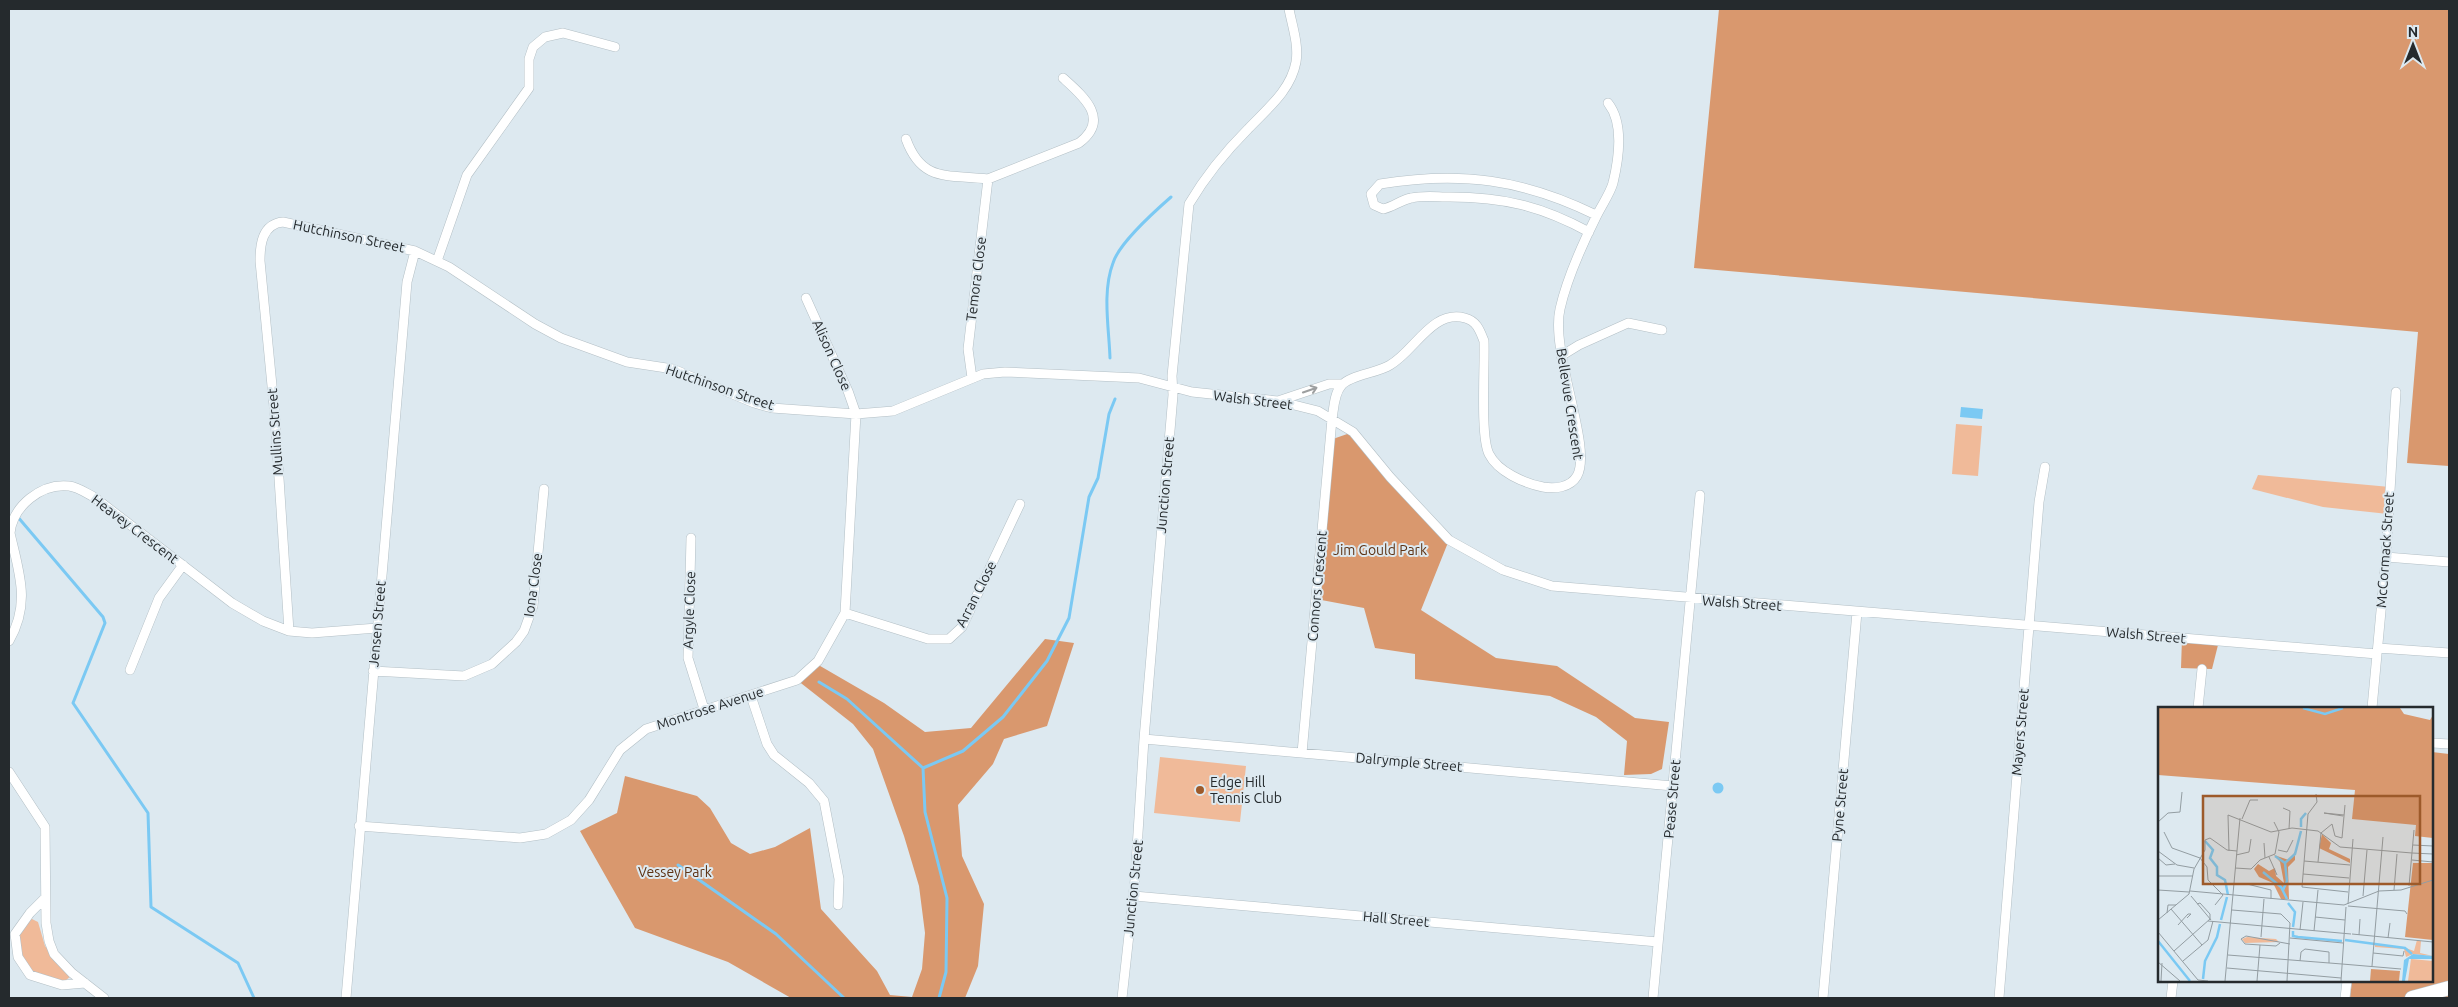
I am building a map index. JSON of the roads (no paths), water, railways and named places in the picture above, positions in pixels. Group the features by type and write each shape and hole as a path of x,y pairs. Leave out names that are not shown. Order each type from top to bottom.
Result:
{"street":[{"name":"Junction Street","path":"1122,998 1134,896 1144,739 1172,386 1189,204 1198,188 1247,130 1282,93 1291,77 1297,61 1296,43 1289,9"},
{"path":"437,260 468,175 529,88 529,59 533,47 545,36 563,33 615,46"},
{"path":"906,139 916,161 927,171 988,179 1079,143 1086,138 1093,123 1091,106 1063,78"},
{"name":"Bellevue Crescent","path":"1278,402 1329,384 1342,384 1391,365 1436,324 1454,317 1469,319 1480,331 1484,341 1485,436 1489,454 1498,466 1514,476 1539,486 1556,488 1572,482 1576,477 1581,459 1561,356 1560,308 1596,215 1612,184 1618,142 1617,118 1608,103"},
{"path":"1589,232 1560,216 1534,206 1506,200 1478,197 1417,197 1405,199 1383,210 1374,205 1371,194 1380,184 1406,180 1446,177 1480,178 1509,183 1550,194 1596,215"},
{"name":"Temora Close","path":"972,378 968,349 988,179"},
{"name":"Hutchinson Street","path":"265,234 273,225 283,222 415,250 437,260 535,324 561,338 628,362 673,369 772,408 856,414 892,411 983,374 1005,372 1139,378 1172,386"},
{"name":"Mullins Street","path":"265,234 262,240 260,261 275,417 289,631"},
{"name":"Jensen Street","path":"346,998 359,826 407,282 415,250"},
{"name":"Alison Close","path":"806,298 848,391 856,414"},
{"path":"1561,356 1579,345 1628,323 1662,330"},
{"path":"1332,419 1337,392 1342,384"},
{"name":"Walsh Street","path":"1172,386 1209,395 1278,402 1305,407 1332,419 1353,432 1390,477 1449,540 1503,570 1552,586 2029,626 2378,651 2449,653"},
{"name":"McCormack Street","path":"2372,707 2386,557 2396,392"},
{"name":"Montrose Avenue","path":"359,826 520,838 546,834 560,828 580,812 620,750 631,739 653,726 797,680 818,661 845,613 856,414"},
{"name":"Connors Crescent","path":"1302,753 1332,419"},
{"name":"Mayers Street","path":"1999,998 2040,491 2045,467"},
{"name":"Heavey Crescent","path":"9,641 19,623 22,600 10,533 11,523 22,504 33,496 60,486 70,486 83,491 232,603 263,620 289,631 332,632 377,628"},
{"name":"Iona Close","path":"373,671 464,676 492,664 516,642 527,625 533,606 544,489"},
{"name":"Pease Street","path":"1653,998 1700,495"},
{"name":"Arran Close","path":"845,613 928,639 949,638 962,627 1020,504"},
{"name":"Argyle Close","path":"691,538 688,658 704,709"},
{"path":"2386,557 2449,562"},
{"path":"130,670 159,598 183,565"},
{"name":"Pyne Street","path":"1823,998 1857,612"},
{"path":"2198,707 2202,669"},
{"path":"751,696 767,744 774,755 809,782 824,801 839,879 838,905"},
{"name":"Dalrymple Street","path":"1144,739 1674,786"},
{"path":"2433,742 2449,744"},
{"path":"9,772 45,827 45,898 49,942 54,954 104,998"},
{"name":"Hall Street","path":"1134,896 1658,942"},
{"path":"45,898 30,913 15,934 18,956 30,975 62,985 85,983"},
{"path":"2172,998 2173,982"},
{"path":"2345,998 2347,982"},
{"path":"2412,998 2449,988"}],"water":[{"path":"1961,407 1983,409 1982,419 1960,417"},
{"path":"1718,782 1724,788 1718,794 1712,788"}],"waterway":[{"path":"1110,358 1107,298 1113,263 1122,246 1171,197"},
{"path":"923,768 963,751 1003,717 1047,661 1069,618 1089,497 1098,478 1109,414 1115,399"},
{"path":"17,516 103,617 105,623 73,703 148,813 151,907 238,963 254,998"},
{"path":"819,682 847,699 923,768 925,812 947,898 946,972 939,998"},
{"path":"678,865 776,934 844,998"}],"place":[{"name":"Edge Hill Tennis Club","path":"1200,790"}],"park label":[{"name":"Jim Gould Park","path":"1380,550"},
{"name":"Vessey Park","path":"675,872"}]}
